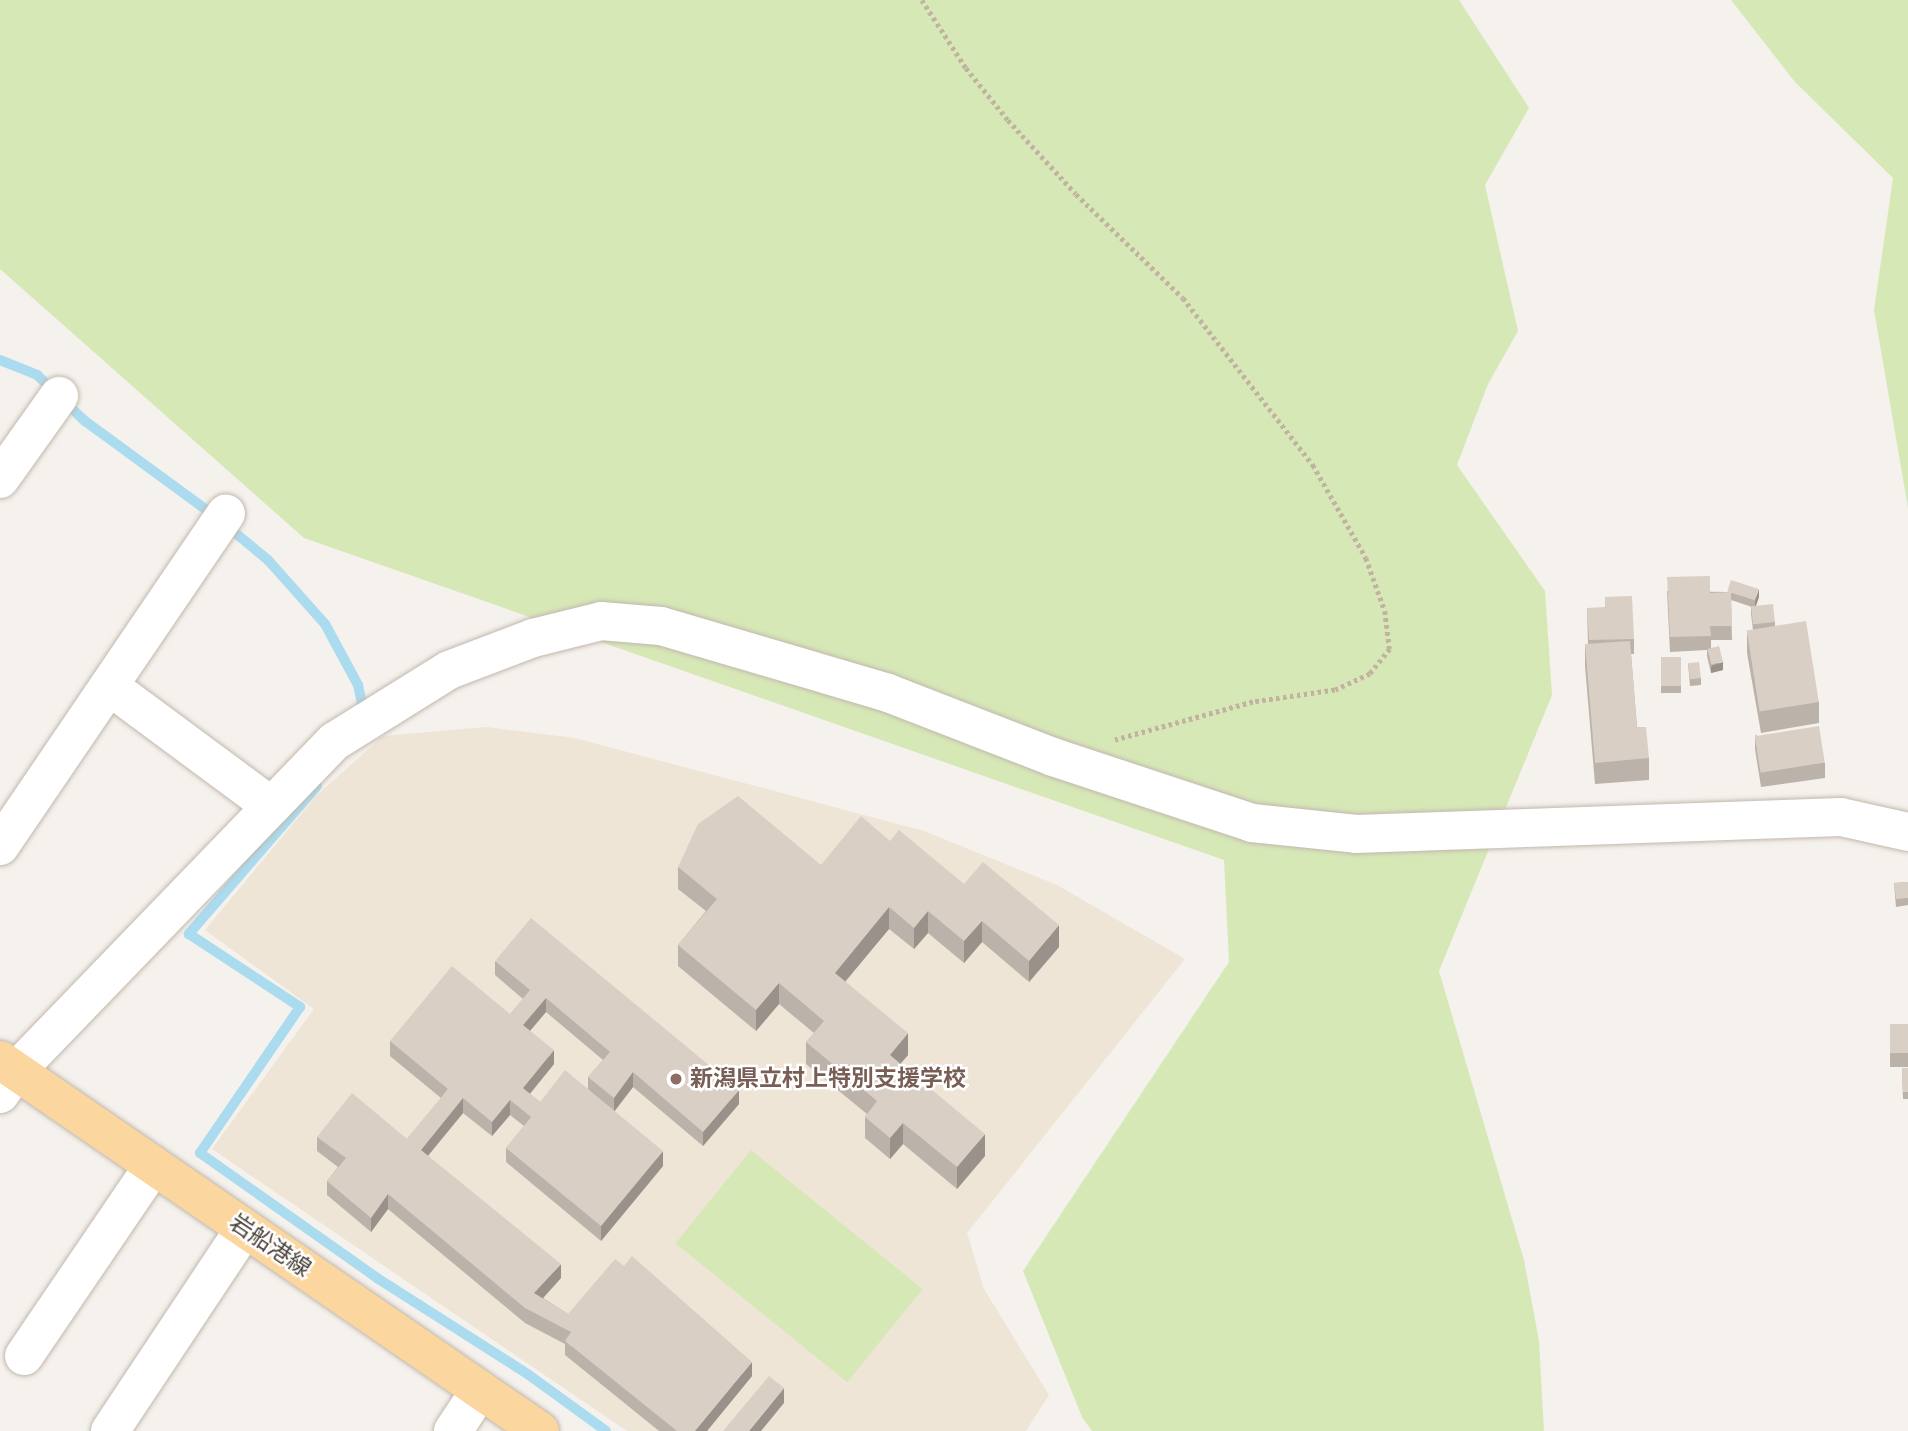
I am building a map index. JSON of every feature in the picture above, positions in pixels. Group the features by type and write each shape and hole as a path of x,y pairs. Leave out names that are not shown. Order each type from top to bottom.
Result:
{"main road":[{"name":"岩船港線","path":"5,1075 153,1166 540,1431"}],"street":[{"path":"2,473 59,396"},
{"path":"0,846 226,514"},
{"path":"5,1075 335,741 449,670 533,638 601,621 661,626 887,693 1054,757 1252,823 1356,834 1842,817 1908,832"},
{"path":"109,686 271,806"},
{"path":"24,1356 153,1166"},
{"path":"110,1431 244,1229"},
{"path":"453,1431 480,1390"}],"path":[{"path":"922,0 966,68 1008,120 1076,194 1183,298 1313,465 1366,558 1385,611 1391,649 1370,674 1335,690 1252,702 1107,742"}],"shaded area":[{"name":"新潟県立村上特別支援学校","path":"487,727 575,738 924,831 1057,885 1185,959 967,1233 984,1289 1049,1395 1026,1431 627,1431 212,1149 314,1009 205,930 316,796 383,736"}],"green space":[{"path":"0,0 1459,0 1529,108 1485,185 1518,331 1488,384 1457,465 1545,591 1552,695 1439,971 1524,1260 1539,1341 1544,1431 1092,1431 1082,1417 1023,1271 1229,962 1224,860 304,538 0,269"},
{"path":"1731,0 1908,0 1908,508 1874,310 1893,178 1795,82"},
{"path":"751,1150 923,1289 847,1382 675,1243"}],"building":[{"path":"1710,576 1710,593 1731,592 1732,626 1710,626 1711,636 1670,637 1667,577"},
{"path":"1731,580 1759,589 1755,600 1727,591"},
{"path":"1632,596 1634,639 1589,640 1587,608 1605,607 1605,597"},
{"path":"1773,604 1775,622 1753,624 1751,606"},
{"path":"1806,621 1819,702 1760,711 1747,630"},
{"path":"1630,641 1637,727 1646,727 1649,758 1595,763 1585,644"},
{"path":"1719,646 1723,662 1711,664 1707,649"},
{"path":"1661,657 1681,657 1681,686 1661,686"},
{"path":"1699,662 1701,678 1690,679 1688,663"},
{"path":"1819,726 1825,763 1761,773 1755,736"},
{"path":"738,796 821,865 861,816 890,841 899,830 964,884 983,862 1059,925 1029,961 982,921 964,941 928,911 914,928 889,907 835,973 908,1033 890,1055 985,1134 957,1167 903,1123 890,1138 865,1117 877,1101 806,1042 824,1021 779,983 756,1010 678,945 717,899 678,867 698,824"},
{"path":"1908,882 1908,898 1896,899 1894,883"},
{"path":"531,918 739,1090 703,1132 633,1072 614,1098 588,1077 610,1052 546,998 523,1025 554,1050 523,1088 540,1102 565,1070 663,1151 601,1226 506,1148 531,1117 510,1100 492,1122 463,1098 421,1150 561,1264 534,1293 568,1314 615,1259 624,1266 632,1256 752,1362 695,1431 677,1431 565,1341 571,1332 525,1308 388,1194 371,1218 327,1181 346,1158 317,1137 352,1093 407,1139 448,1089 390,1041 452,966 510,1014 530,990 495,961"},
{"path":"1890,1024 1908,1024 1908,1053 1890,1053"},
{"path":"1902,1068 1908,1068 1908,1092 1903,1092"},
{"path":"769,1376 784,1388 749,1431 723,1431"}],"waterway":[{"path":"0,360 37,375 54,391"},
{"path":"64,401 85,421 216,517"},
{"path":"228,527 268,560 325,624 358,685 364,714"},
{"path":"317,786 189,934 300,1007 200,1153 377,1278 529,1375 606,1431"}],"place":[{"name":"新潟県立村上特別支援学校","path":"676,1079"}]}
